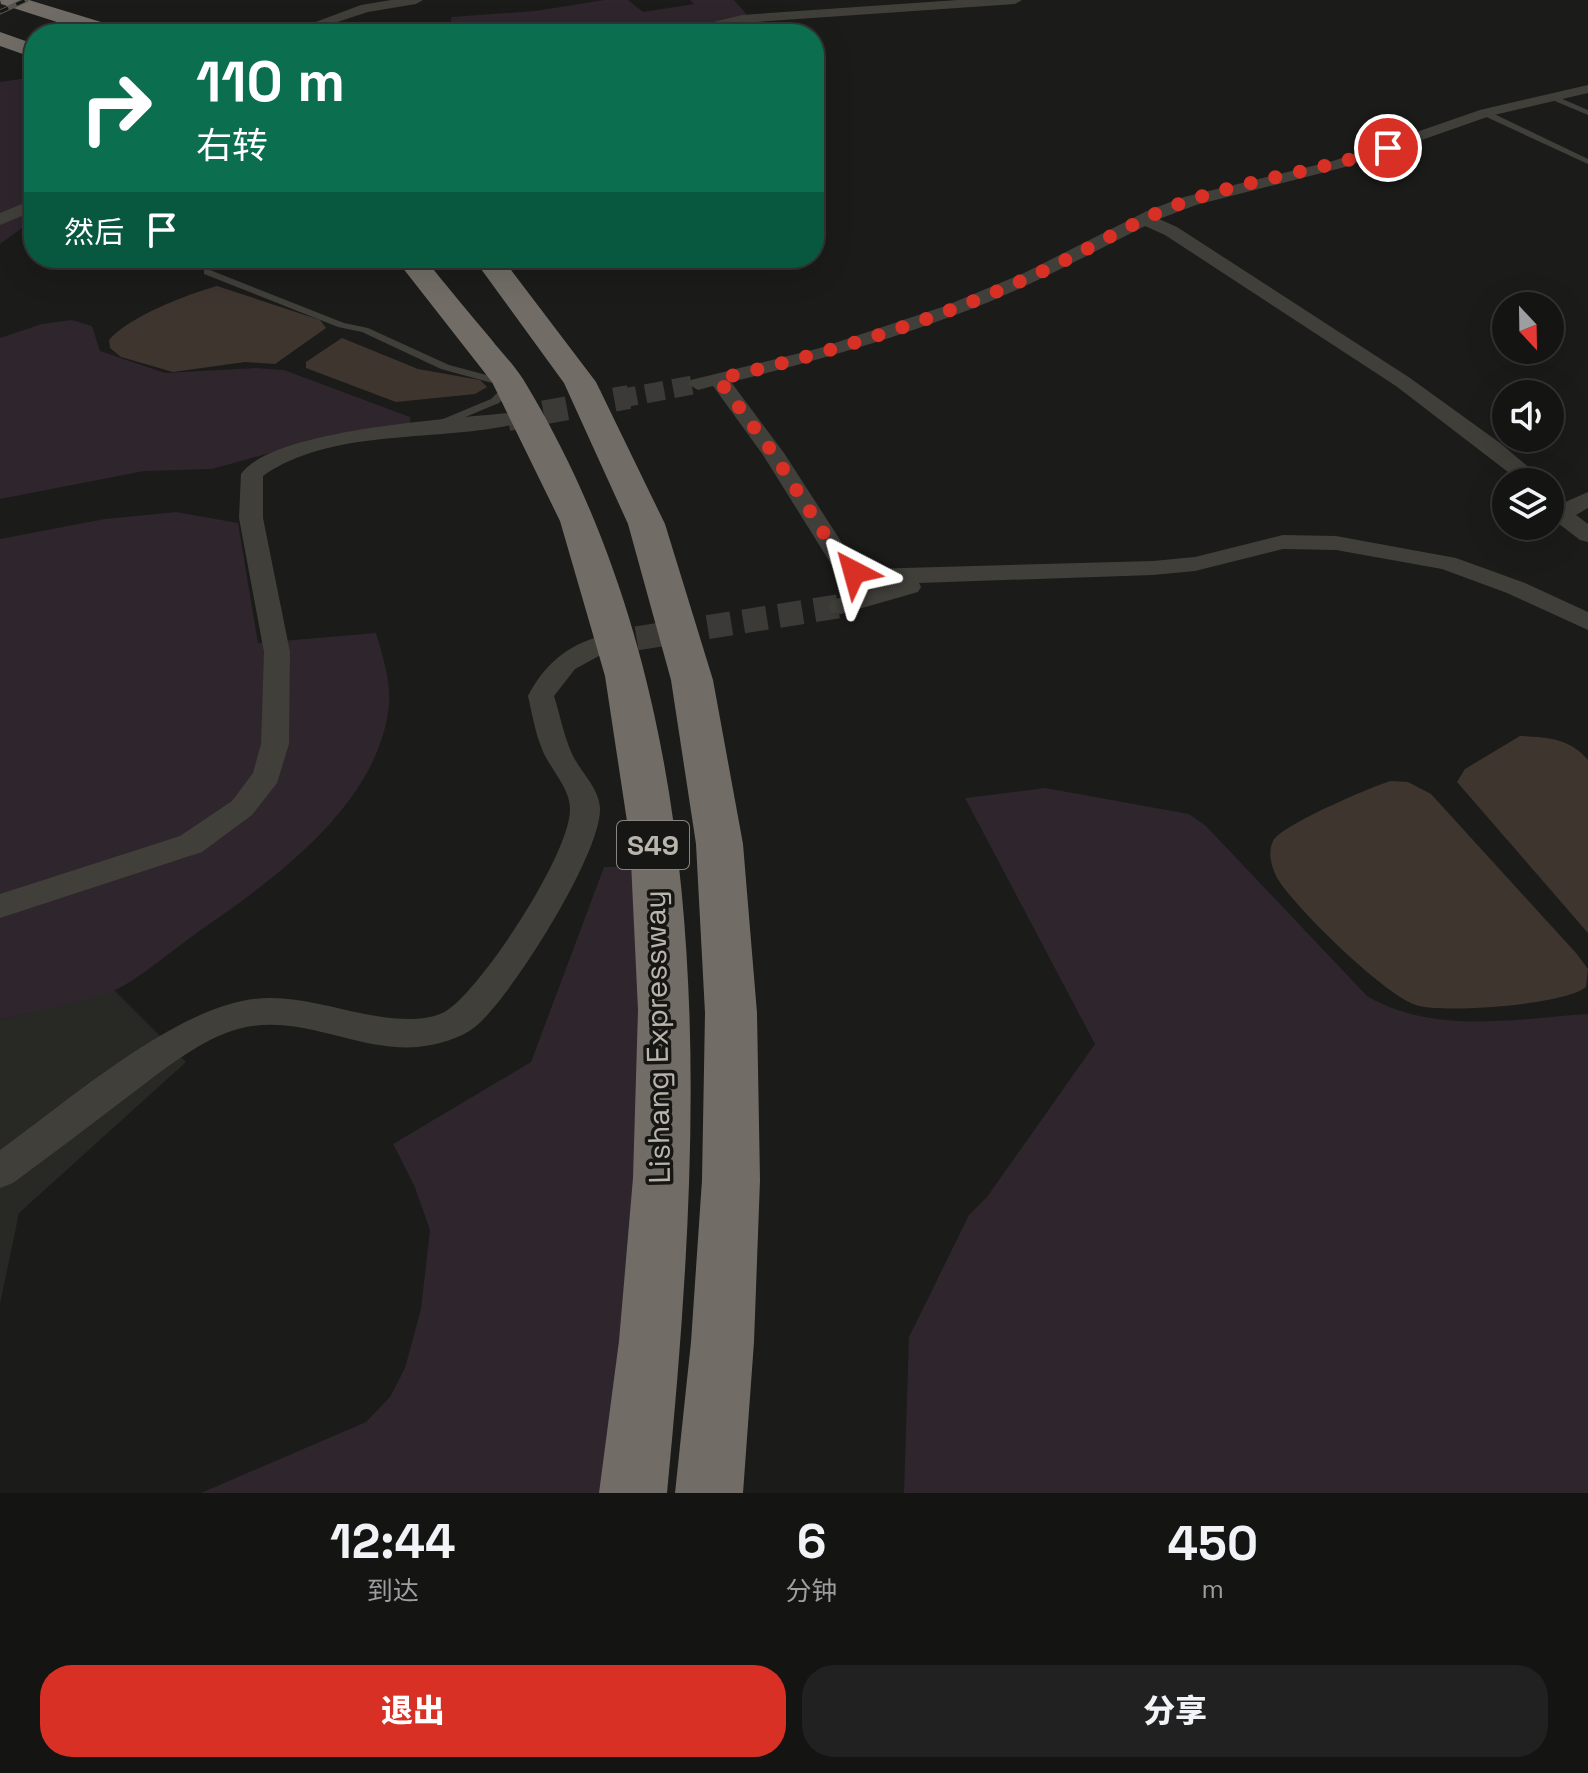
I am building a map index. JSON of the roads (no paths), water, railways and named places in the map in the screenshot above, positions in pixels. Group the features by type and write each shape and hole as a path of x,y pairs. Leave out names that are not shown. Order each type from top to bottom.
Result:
{"highway":[{"path":"8,0 84,24"},
{"path":"0,39 24,47"},
{"name":"Lishang Expressway","path":"418,268 479,337 521,399 552,455 593,555 611,614 638,736 652,832 663,1029 654,1288 633,1493"},
{"name":"S49","path":"496,268 526,302 560,350 601,419 624,466 665,576 698,712 722,886 730,1081 727,1251 709,1493"}],"street":[{"path":"319,24 366,8 416,0"},
{"path":"725,24 758,18 1015,0"},
{"path":"1588,89 1485,113 1356,159 1208,195 1145,219 1031,277 952,310 827,352 708,382 773,453 842,562 854,572 871,578 1153,568 1195,564 1283,542 1321,542 1447,563 1516,588 1588,622"},
{"path":"0,220 24,209"},
{"path":"1145,219 1171,231 1341,341 1517,468"},
{"path":"0,906 170,853 210,833 242,808 267,776 275,744 277,652 251,518 252,474 265,462 290,452 508,419"},
{"path":"1564,506 1588,499"},
{"path":"1564,515 1588,535"},
{"path":"841,606 956,575"},
{"path":"0,1171 159,1054 231,1017 280,1008 325,1015 366,1031 415,1033 439,1029 462,1019 480,1002 506,967 573,855 581,834 585,807 574,779 558,754 541,696 555,671 567,661 601,644"}],"lane":[{"path":"1553,97 1588,113"},
{"path":"1485,113 1588,162"},
{"path":"207,272 341,325 365,330 445,367 501,382 503,393 495,401 439,423 432,430"}],"tunnel":[{"path":"618,399 698,384"},
{"path":"618,399 629,397"},
{"path":"508,419 618,399"},
{"path":"601,644 841,606"}],"railway":[{"path":"0,12 26,0"}]}
